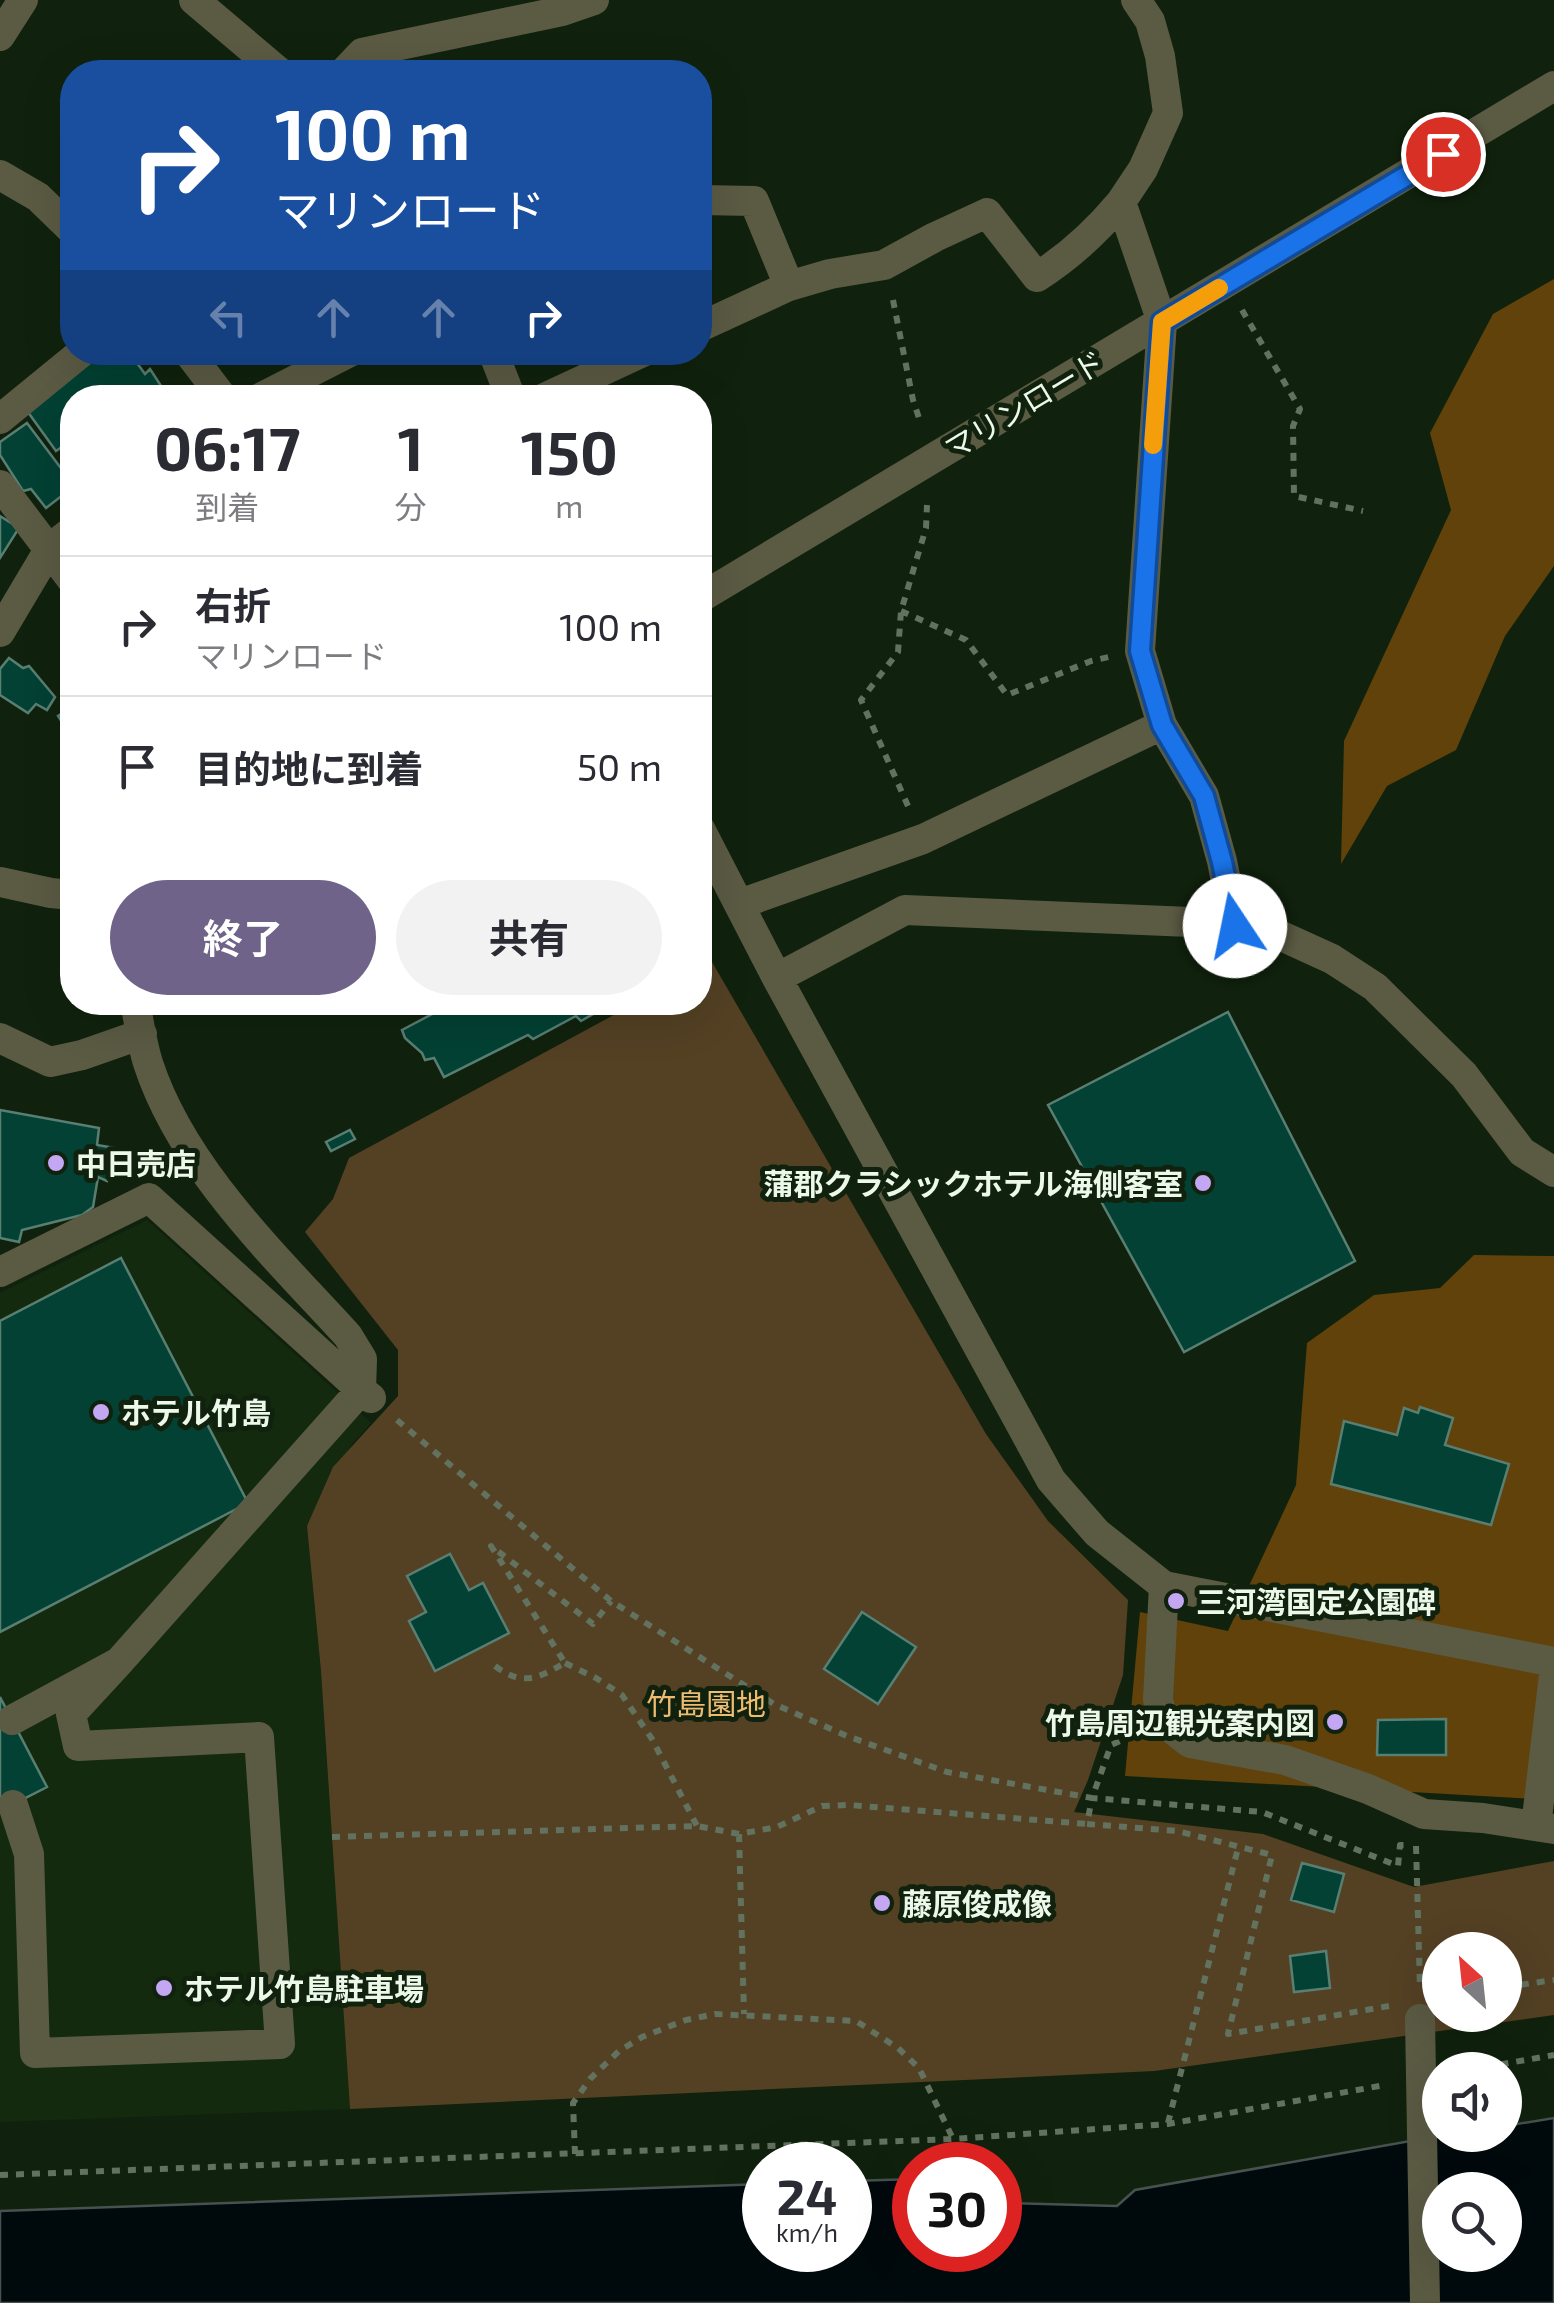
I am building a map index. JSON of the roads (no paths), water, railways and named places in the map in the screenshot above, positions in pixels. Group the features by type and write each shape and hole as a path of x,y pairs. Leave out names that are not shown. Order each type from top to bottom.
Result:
{"street":[{"path":"0,36 23,0"},
{"path":"194,0 264,60"},
{"path":"355,60 362,53 562,11 594,0"},
{"path":"712,321 789,286 884,265 987,213 1037,277 1058,264 1097,231 1121,202 1143,169 1168,113 1155,38 1150,21 1136,0"},
{"name":"マリンロード","path":"712,591 1554,86"},
{"path":"0,176 38,197 60,218"},
{"path":"712,200 754,201 789,286"},
{"path":"1121,202 1162,322 1140,651 1162,725 1204,796 1235,926"},
{"path":"0,419 66,365"},
{"path":"198,365 213,385"},
{"path":"285,385 325,365"},
{"path":"572,385 615,365"},
{"path":"0,485 60,538"},
{"path":"0,632 60,541"},
{"path":"740,904 923,839 1162,725"},
{"path":"712,852 1051,1480 1097,1533 1164,1586 1554,1662"},
{"path":"0,882 60,895"},
{"path":"777,978 905,910 1266,928 1332,959 1375,987 1464,1075 1522,1152 1554,1172"},
{"path":"138,1015 148,1064 177,1127 217,1190 348,1336 362,1359 369,1396"},
{"path":"0,1052 50,1062 82,1056 142,1034"},
{"path":"0,1038 50,1062"},
{"path":"0,1272 149,1198 369,1396"},
{"path":"12,1805 29,1854 34,2053 280,2044 258,1737 78,1746 71,1714 369,1396"},
{"path":"1164,1586 1158,1700 1163,1722 1190,1742 1285,1760 1424,1814 1545,1827 1554,1674"},
{"path":"12,1720 119,1662"},
{"path":"1420,2010 1425,2303"}],"place":[{"name":"中日売店","path":"56,1163"},
{"name":"蒲郡クラシックホテル海側客室","path":"1203,1183"},
{"name":"ホテル竹島","path":"101,1412"},
{"name":"三河湾国定公園碑","path":"1176,1601"},
{"name":"竹島周辺観光案内図","path":"1335,1722"},
{"name":"藤原俊成像","path":"882,1903"},
{"name":"ホテル竹島駐車場","path":"164,1988"}],"park label":[{"name":"竹島園地","path":"706,1703"}]}
